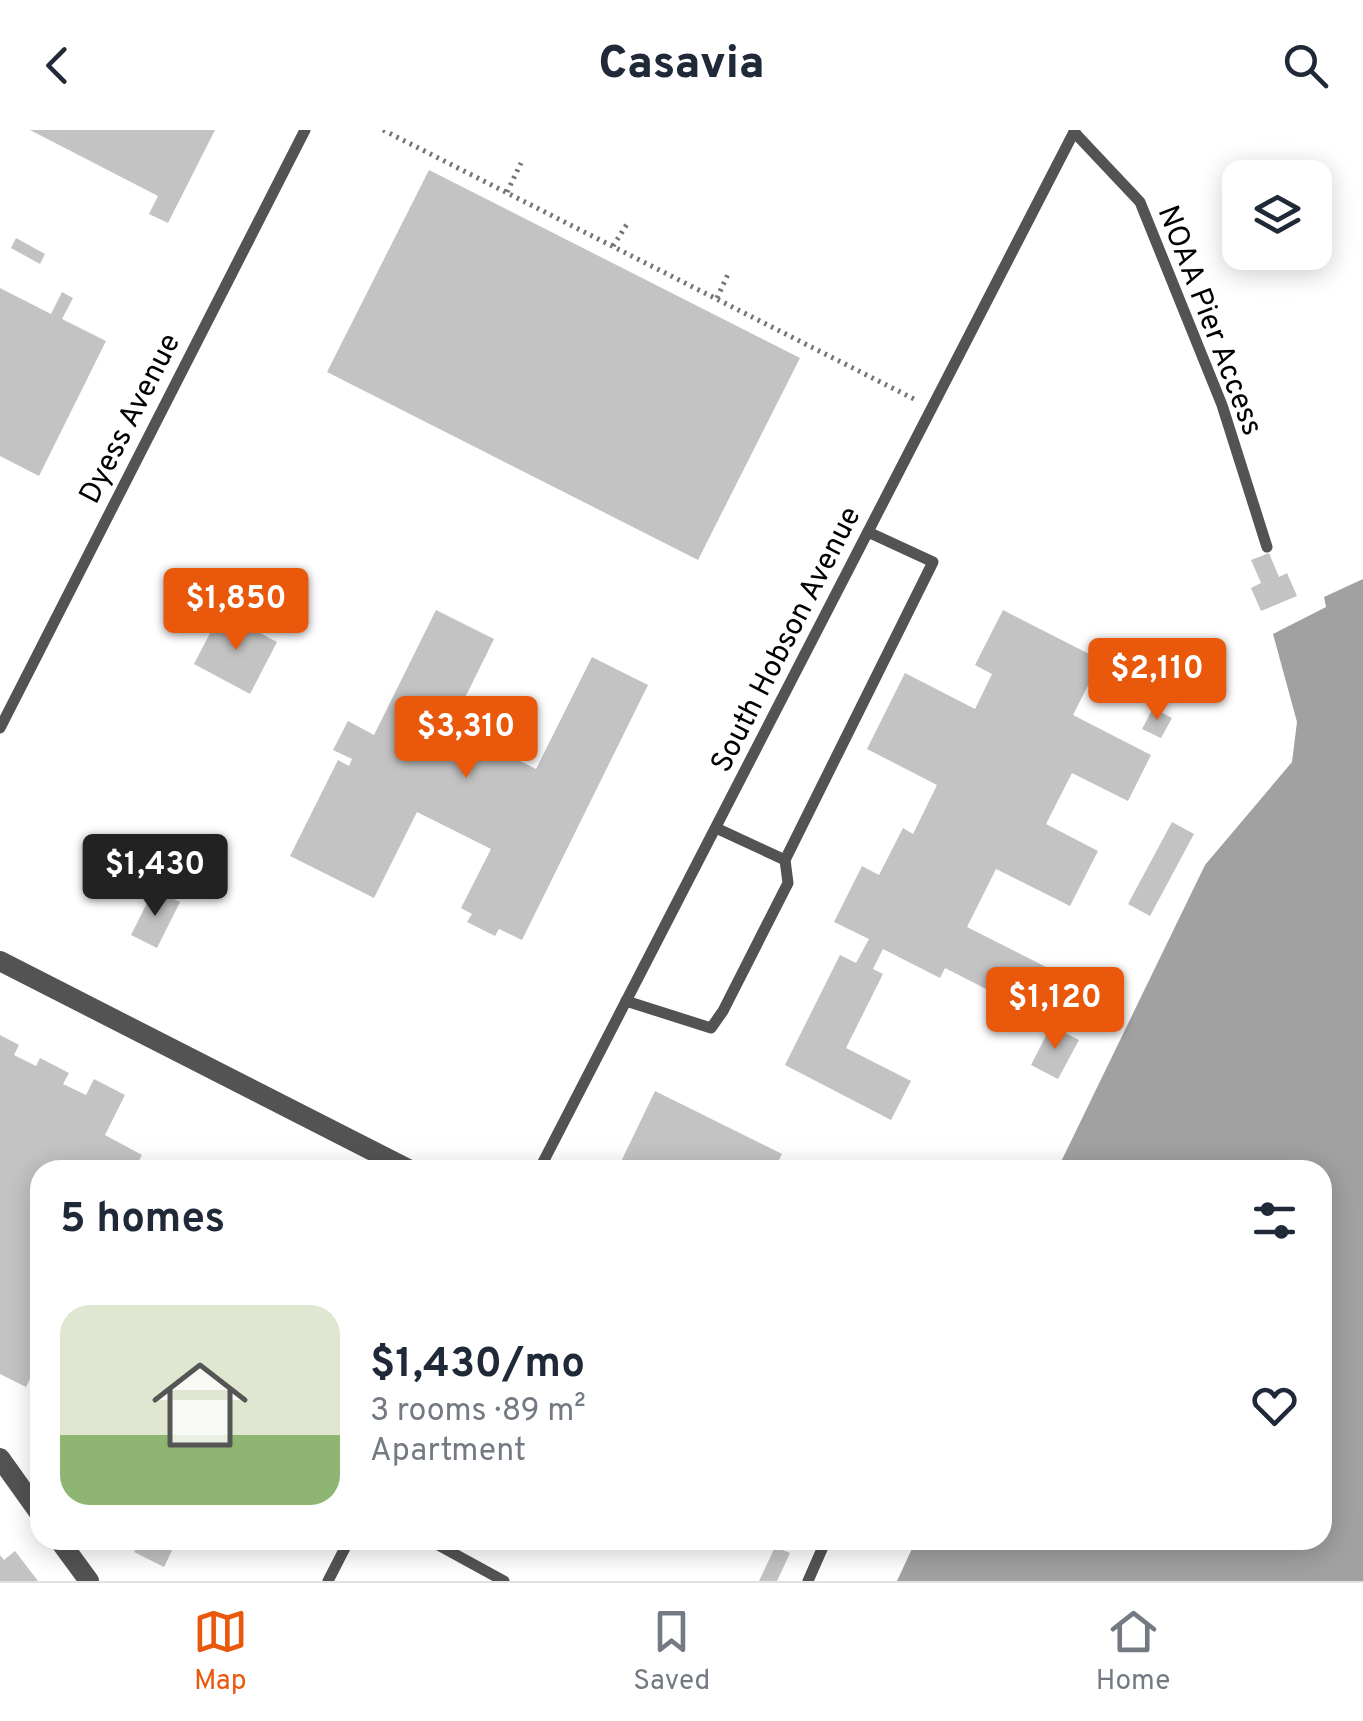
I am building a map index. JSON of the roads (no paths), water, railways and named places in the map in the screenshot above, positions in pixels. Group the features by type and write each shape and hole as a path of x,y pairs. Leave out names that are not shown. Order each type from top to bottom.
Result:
{"street":[{"path":"0,960 390,1160"},
{"path":"0,1458 30,1500"},
{"path":"66,1550 89,1581"}],"lane":[{"name":"Dyess Avenue","path":"0,728 304,130"},
{"name":"South Hobson Avenue","path":"545,1160 1074,131"},
{"name":"NOAA Pier Access","path":"1074,131 1140,202 1222,406 1267,547"},
{"path":"626,1001 710,1028 788,883 785,860 932,562 868,532"},
{"path":"716,828 785,860"},
{"path":"328,1581 344,1550"},
{"path":"447,1550 504,1581"},
{"path":"808,1581 822,1550"}]}
